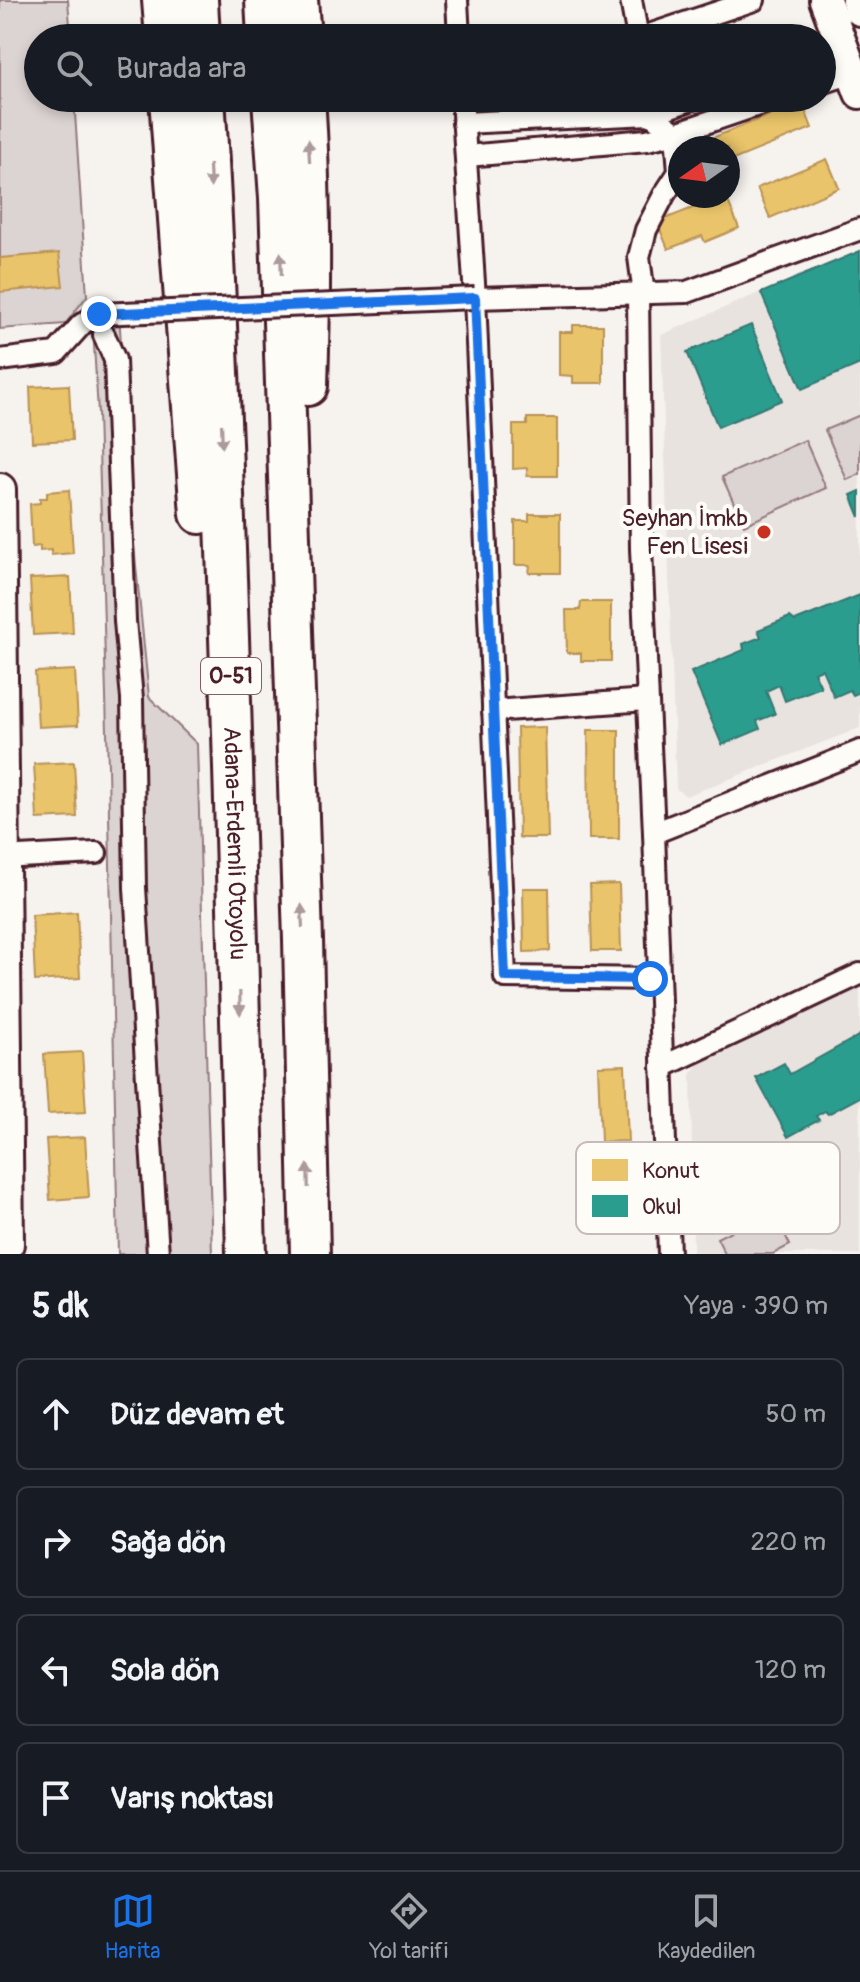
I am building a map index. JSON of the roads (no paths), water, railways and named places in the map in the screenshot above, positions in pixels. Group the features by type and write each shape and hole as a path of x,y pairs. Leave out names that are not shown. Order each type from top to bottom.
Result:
{"highway":[{"path":"162,0 164,24"},
{"path":"198,0 199,24"},
{"path":"265,0 266,24"},
{"path":"298,0 300,24"},
{"path":"170,112 206,584 233,762"},
{"name":"Adana-Erdemli Otoyolu","path":"206,112 233,762 246,1254"},
{"name":"O-51","path":"273,112 279,198 310,1254"},
{"path":"296,733 312,271 306,112"}],"street":[{"path":"457,0 458,24"},
{"path":"631,0 636,24"},
{"path":"681,24 754,0"},
{"path":"825,0 832,24"},
{"path":"857,0 860,10"},
{"path":"836,39 844,67"},
{"path":"463,112 475,298 505,977 659,979"},
{"path":"463,123 583,112"},
{"path":"655,112 676,133 679,172 646,230 639,257 641,549 665,1142"},
{"path":"467,156 647,140 738,112"},
{"path":"0,360 56,353 82,324 99,314 687,292 860,229"},
{"path":"104,335 115,360 125,621 132,699 135,888 158,1254"},
{"path":"0,489 8,1244 0,1244"},
{"path":"493,711 647,700"},
{"path":"654,833 860,751"},
{"path":"2,858 96,853"},
{"path":"662,1067 860,974"},
{"path":"668,1234 669,1254"}],"place":[{"name":"Seyhan İmkb Fen Lisesi","path":"764,532"}]}
